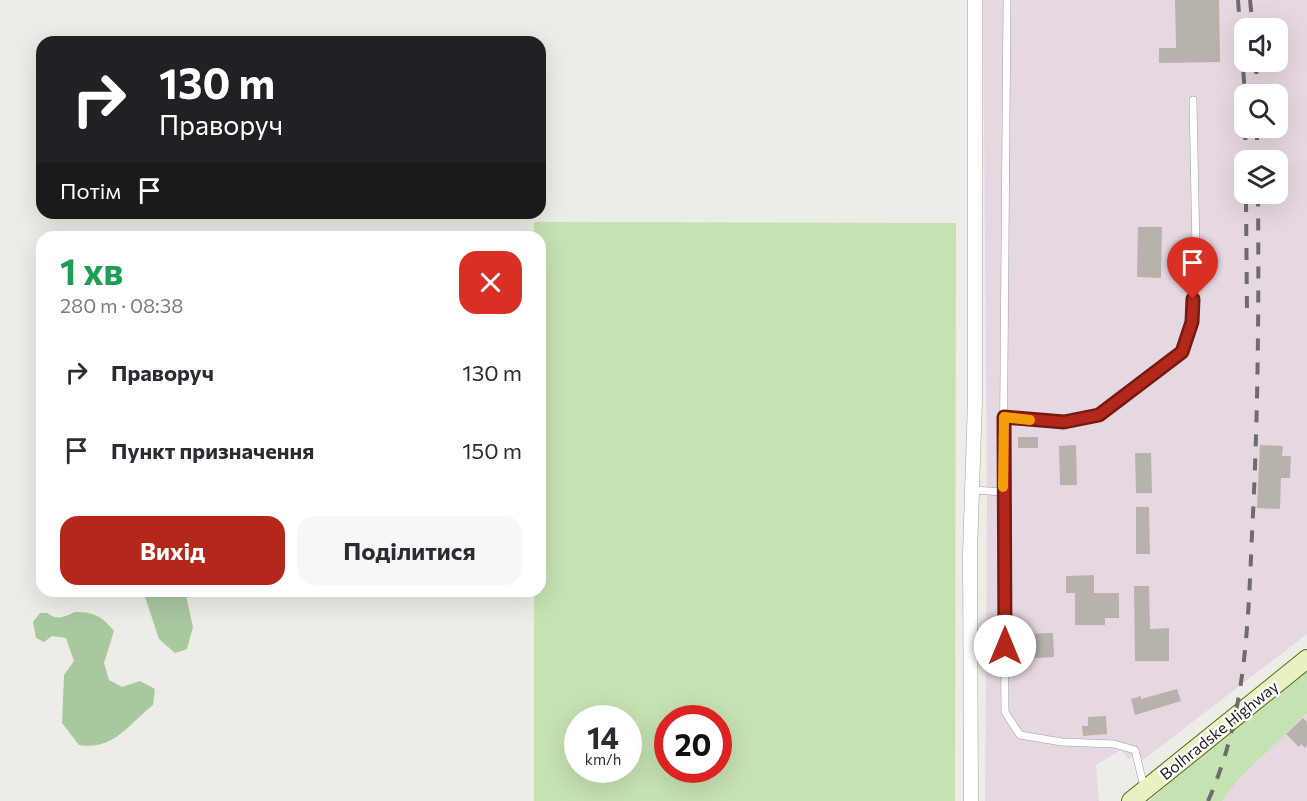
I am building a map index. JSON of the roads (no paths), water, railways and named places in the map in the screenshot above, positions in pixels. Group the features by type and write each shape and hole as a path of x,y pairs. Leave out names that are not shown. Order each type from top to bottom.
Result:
{"main road":[{"name":"Bolhradske Highway","path":"1138,795 1307,659"}],"street":[{"path":"971,801 970,553 974,490 975,0"}],"lane":[{"path":"1007,0 1003,492 1005,712 1020,735 1062,742 1114,744 1135,750 1138,795"},
{"path":"1004,417 1064,422 1099,415 1182,352 1192,322 1196,252 1193,100"},
{"path":"974,490 1003,492"}],"railway":[{"path":"1238,0 1244,84"},
{"path":"1250,0 1252,18"},
{"path":"1256,72 1257,84"},
{"path":"1245,138 1246,150"},
{"path":"1257,138 1257,150"},
{"path":"1246,204 1247,312"},
{"path":"1208,801 1221,769 1238,703 1249,602 1257,406 1258,204"}]}
